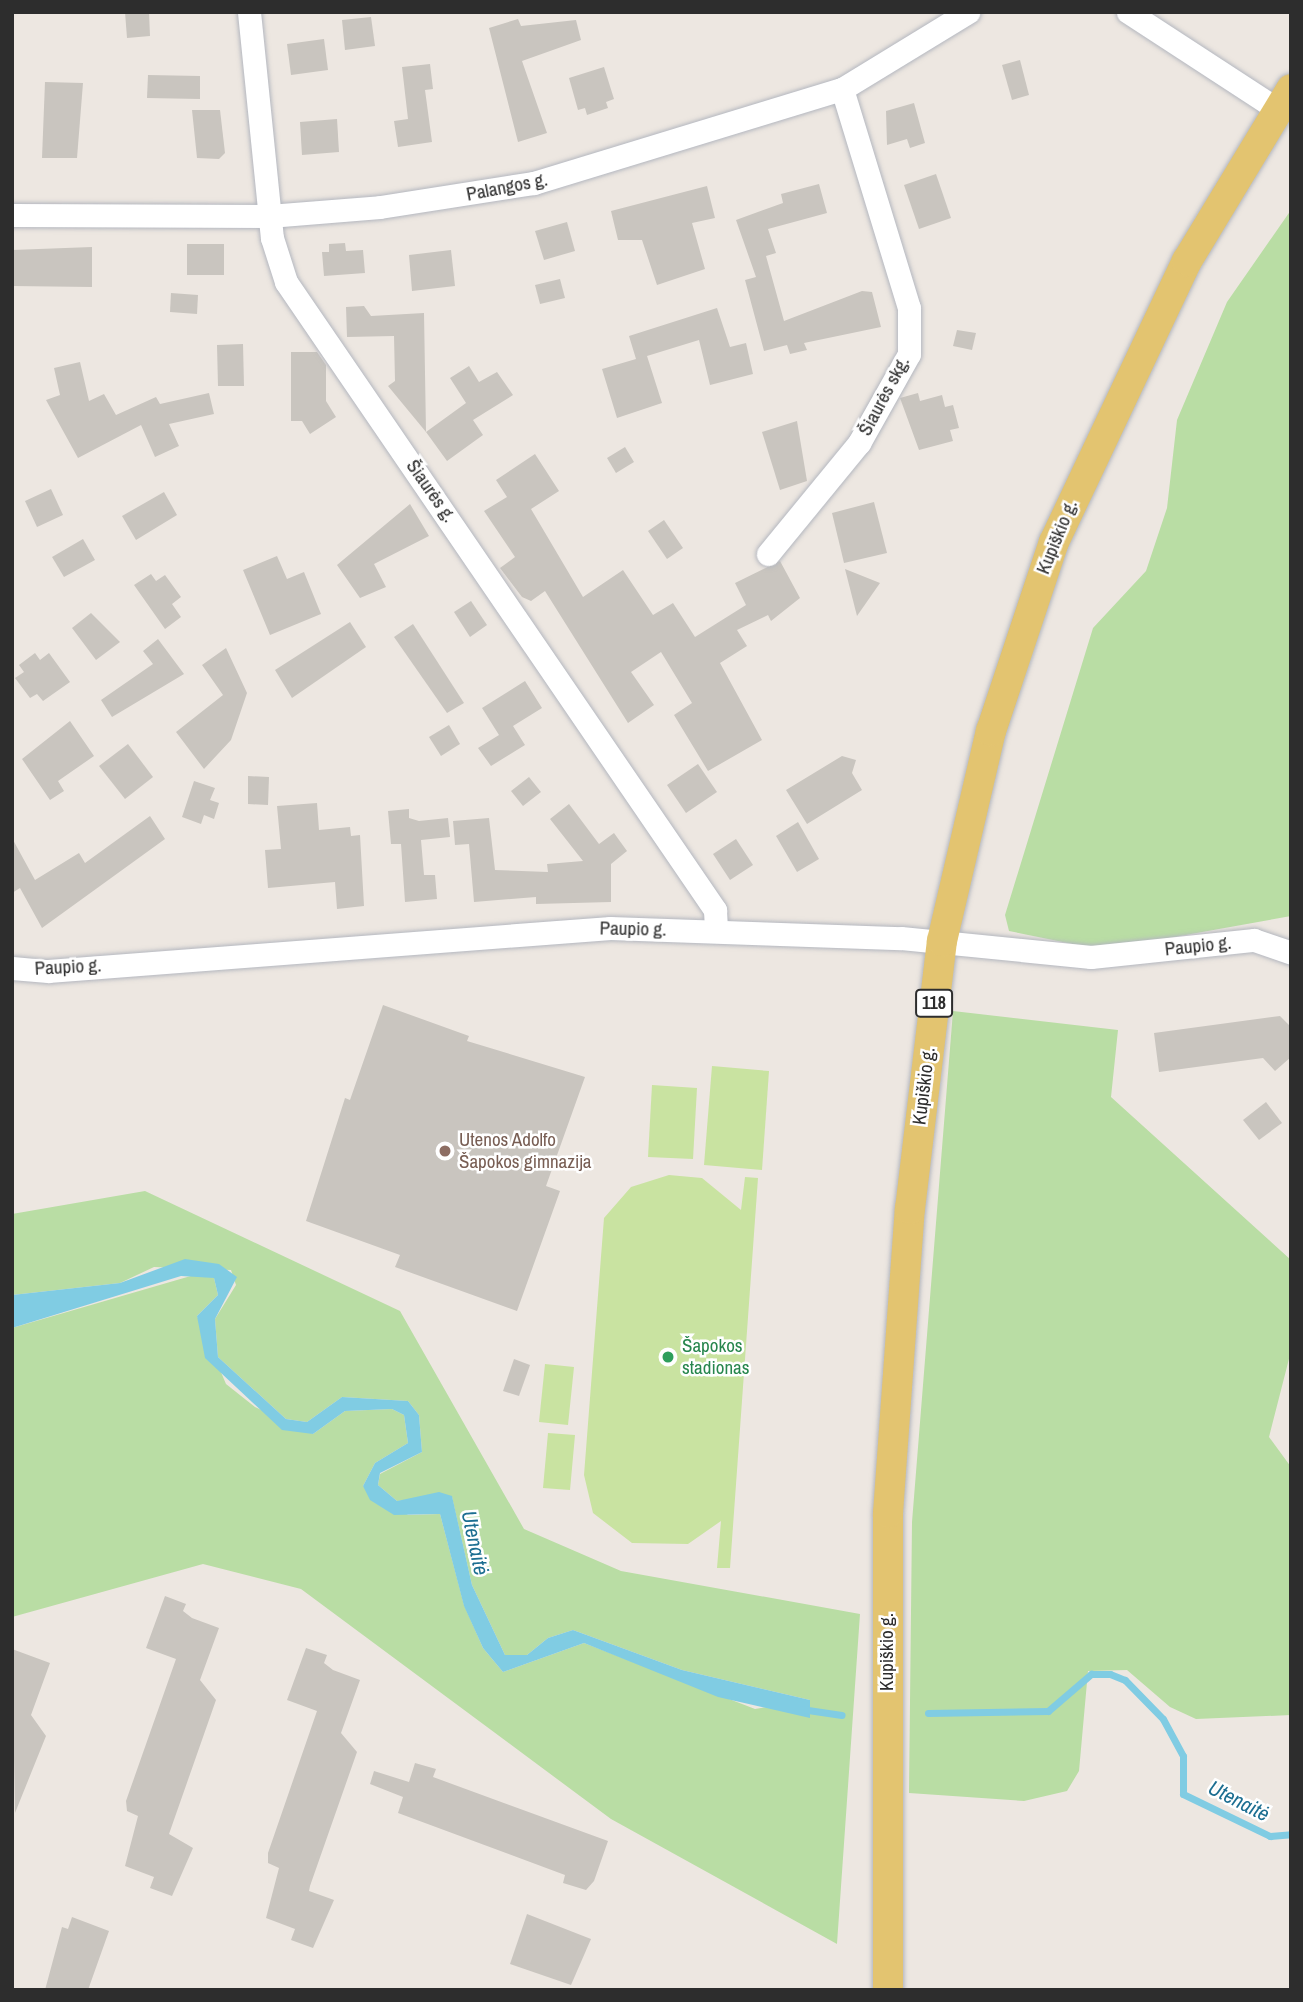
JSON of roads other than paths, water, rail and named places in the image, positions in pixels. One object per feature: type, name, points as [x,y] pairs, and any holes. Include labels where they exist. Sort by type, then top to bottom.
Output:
[{"type":"main road","name":"Kupiškio g.","points":[[888,1990],[888,1513],[909,1209],[942,941],[991,732],[1054,542],[1187,261],[1284,99]]},
{"type":"street","name":"Šiaurės g.","points":[[249,12],[269,216],[286,282],[715,910],[716,931]]},
{"type":"street","name":"Palangos g.","points":[[12,215],[269,216],[380,207],[534,183],[664,149],[842,89],[968,12]]},
{"type":"street","points":[[1128,12],[1163,21],[1284,99]]},
{"type":"street","name":"Šiaurės skg.","points":[[768,554],[859,443],[909,354],[909,308],[842,89]]},
{"type":"street","name":"Paupio g.","points":[[12,968],[48,971],[519,930],[716,931],[942,941],[1091,957],[1254,940],[1291,953]]},
{"type":"water","points":[[185,1259],[219,1264],[237,1277],[215,1319],[218,1357],[286,1419],[307,1422],[342,1397],[408,1401],[419,1415],[422,1452],[380,1473],[378,1485],[397,1501],[439,1492],[452,1496],[472,1585],[505,1655],[527,1655],[548,1638],[573,1630],[682,1670],[810,1700],[810,1718],[718,1697],[584,1643],[503,1672],[483,1648],[464,1606],[440,1514],[394,1515],[370,1500],[363,1486],[375,1463],[408,1443],[404,1415],[392,1409],[345,1411],[313,1434],[282,1430],[205,1358],[197,1316],[218,1295],[214,1278],[181,1276],[12,1328],[12,1295],[120,1283]]},
{"type":"waterway","name":"Utenaitė","points":[[928,1713],[1048,1711],[1091,1674],[1110,1674],[1125,1680],[1163,1719],[1183,1756],[1183,1794],[1270,1836],[1291,1834]]},
{"type":"waterway","name":"Utenaitė","points":[[801,1709],[842,1715]]},
{"type":"place","name":"Utenos Adolfo Šapokos gimnazija","points":[[445,1151]]},
{"type":"place","name":"Šapokos stadionas","points":[[668,1357]]}]
